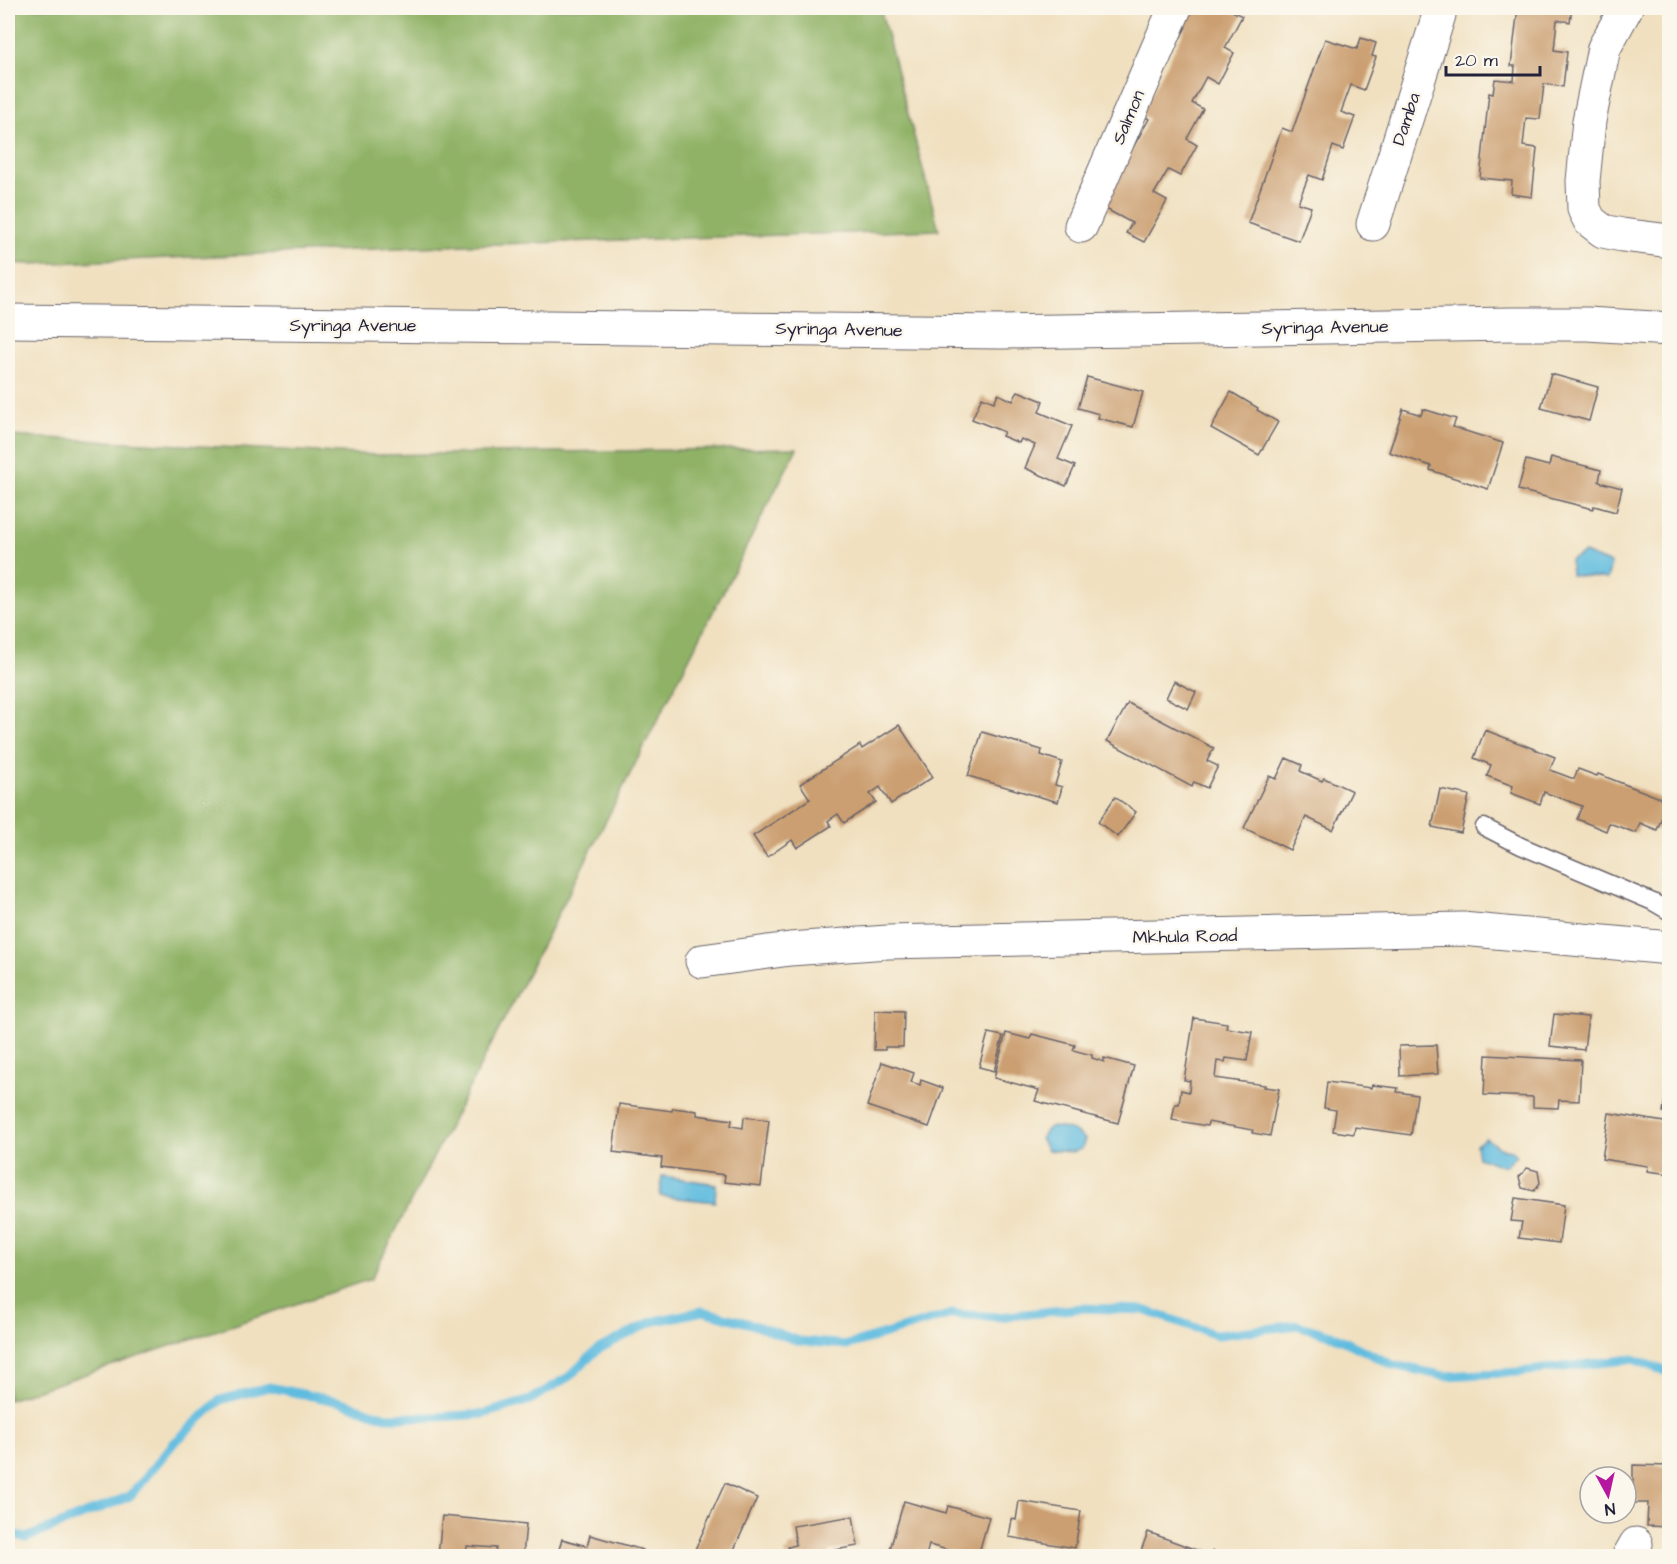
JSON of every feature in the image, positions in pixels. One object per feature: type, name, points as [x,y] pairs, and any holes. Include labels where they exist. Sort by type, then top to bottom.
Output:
[{"type":"street","name":"Salmon","points":[[1081,226],[1175,8]]},
{"type":"street","points":[[1626,8],[1604,48],[1589,121],[1583,181],[1584,209],[1590,221],[1603,231],[1670,241]]},
{"type":"street","name":"Damba","points":[[1373,224],[1435,10]]},
{"type":"street","name":"Syringa Avenue","points":[[8,321],[1001,332],[1512,324],[1587,324],[1670,329]]},
{"type":"street","name":"Mkhula Road","points":[[702,961],[790,948],[888,942],[1462,929],[1670,948]]},
{"type":"lane","points":[[1484,827],[1521,846],[1653,902],[1670,912]]},
{"type":"green space","points":[[8,8],[880,8],[939,230],[467,245],[31,264],[8,263]]},
{"type":"green space","points":[[8,436],[377,455],[797,448],[371,1279],[8,1400]]},
{"type":"water","points":[[1584,553],[1611,564],[1607,579],[1571,575],[1570,560]]},
{"type":"water","points":[[1049,1127],[1073,1131],[1081,1136],[1085,1139],[1082,1149],[1072,1152],[1047,1150],[1040,1139]]},
{"type":"water","points":[[1486,1138],[1499,1148],[1512,1150],[1516,1156],[1503,1166],[1478,1157],[1476,1145]]},
{"type":"water","points":[[662,1176],[716,1184],[715,1202],[660,1196]]},
{"type":"building","points":[[1185,8],[1231,8],[1230,10],[1242,16],[1225,48],[1234,53],[1218,84],[1206,77],[1192,103],[1203,109],[1187,139],[1197,145],[1180,176],[1168,170],[1154,194],[1167,201],[1144,242],[1126,233],[1132,223],[1104,208],[1107,194],[1149,119],[1141,114],[1186,27],[1177,22]]},
{"type":"building","points":[[1518,8],[1572,8],[1570,22],[1557,20],[1554,50],[1567,52],[1563,87],[1544,84],[1540,119],[1526,118],[1523,146],[1537,148],[1532,197],[1511,194],[1512,181],[1480,178],[1489,93],[1493,94],[1495,79],[1514,81],[1515,66],[1511,66]]},
{"type":"building","points":[[1361,38],[1376,43],[1372,56],[1376,57],[1364,90],[1351,85],[1341,112],[1355,117],[1343,150],[1333,146],[1322,180],[1309,175],[1298,203],[1311,207],[1299,241],[1248,223],[1282,128],[1292,132],[1325,39],[1357,49]]},
{"type":"building","points":[[1551,374],[1598,387],[1589,421],[1541,408]]},
{"type":"building","points":[[1087,377],[1143,392],[1133,427],[1098,418],[1099,414],[1078,408]]},
{"type":"building","points":[[1018,391],[1043,401],[1039,412],[1072,426],[1058,459],[1075,466],[1066,486],[1025,468],[1035,445],[1021,439],[1019,443],[1002,436],[1004,432],[972,419],[982,397],[994,402],[998,394],[1013,401]]},
{"type":"building","points":[[1231,392],[1278,422],[1259,455],[1211,428]]},
{"type":"building","points":[[1403,409],[1421,415],[1423,409],[1456,419],[1453,427],[1503,443],[1488,489],[1430,470],[1431,466],[1389,452]]},
{"type":"building","points":[[1551,457],[1601,470],[1599,482],[1622,488],[1616,512],[1594,506],[1593,509],[1518,490],[1526,460],[1549,466]]},
{"type":"building","points":[[1174,681],[1196,692],[1188,709],[1166,698]]},
{"type":"building","points":[[1128,703],[1214,748],[1207,761],[1218,766],[1207,788],[1194,782],[1192,787],[1107,741]]},
{"type":"building","points":[[899,725],[933,777],[891,804],[880,787],[870,794],[876,802],[844,823],[838,814],[828,821],[831,826],[797,848],[792,840],[767,857],[753,836],[810,799],[800,784],[860,745],[862,749]]},
{"type":"building","points":[[1485,730],[1555,757],[1550,770],[1574,779],[1578,769],[1597,776],[1598,774],[1668,801],[1657,830],[1640,823],[1636,833],[1609,823],[1606,831],[1577,819],[1582,806],[1544,792],[1540,804],[1511,793],[1513,786],[1487,776],[1491,765],[1474,758]]},
{"type":"building","points":[[982,732],[1042,750],[1041,755],[1062,762],[1055,785],[1062,787],[1058,802],[968,776]]},
{"type":"building","points":[[1286,758],[1302,765],[1300,771],[1322,781],[1324,778],[1352,791],[1333,830],[1306,817],[1290,850],[1244,828],[1269,776],[1276,779]]},
{"type":"building","points":[[1440,789],[1469,795],[1461,833],[1432,827]]},
{"type":"building","points":[[1115,797],[1136,812],[1118,837],[1098,822]]},
{"type":"building","points":[[875,1010],[904,1011],[903,1047],[885,1047],[885,1050],[874,1050]]},
{"type":"building","points":[[1554,1014],[1588,1017],[1584,1050],[1550,1046]]},
{"type":"building","points":[[1194,1018],[1227,1023],[1226,1028],[1252,1032],[1247,1061],[1226,1058],[1225,1062],[1217,1061],[1215,1078],[1279,1089],[1270,1136],[1252,1133],[1253,1130],[1208,1122],[1207,1126],[1172,1120],[1175,1104],[1179,1104],[1181,1090],[1189,1092],[1190,1081],[1184,1080]]},
{"type":"building","points":[[988,1033],[1003,1036],[994,1071],[979,1067]]},
{"type":"building","points":[[1006,1033],[1030,1039],[1032,1034],[1075,1045],[1073,1050],[1092,1055],[1092,1058],[1104,1062],[1104,1058],[1134,1066],[1118,1123],[1035,1101],[1039,1090],[994,1078]]},
{"type":"building","points":[[1436,1045],[1438,1074],[1400,1076],[1399,1046]]},
{"type":"building","points":[[1486,1055],[1581,1060],[1579,1101],[1559,1100],[1558,1108],[1533,1107],[1533,1097],[1484,1095]]},
{"type":"building","points":[[882,1062],[914,1073],[911,1082],[920,1085],[921,1080],[943,1088],[929,1127],[867,1106]]},
{"type":"building","points":[[1668,1076],[1670,1076],[1670,1113],[1663,1112]]},
{"type":"building","points":[[1327,1082],[1371,1088],[1372,1085],[1398,1088],[1397,1092],[1417,1095],[1411,1135],[1355,1127],[1354,1134],[1333,1131],[1336,1110],[1324,1108]]},
{"type":"building","points":[[619,1104],[672,1111],[673,1108],[697,1111],[697,1115],[732,1120],[731,1126],[743,1128],[744,1117],[769,1120],[761,1186],[724,1182],[725,1175],[661,1167],[662,1158],[613,1152]]},
{"type":"building","points":[[1609,1113],[1670,1123],[1670,1174],[1647,1171],[1648,1166],[1602,1159]]},
{"type":"building","points":[[1527,1168],[1538,1171],[1540,1183],[1534,1191],[1522,1188],[1519,1177]]},
{"type":"building","points":[[1515,1198],[1564,1205],[1559,1243],[1519,1238],[1522,1222],[1511,1221]]},
{"type":"building","points":[[1638,1465],[1670,1466],[1670,1527],[1647,1526],[1648,1503],[1638,1503]]},
{"type":"building","points":[[725,1483],[757,1498],[733,1552],[737,1554],[736,1556],[692,1556]]},
{"type":"building","points":[[904,1501],[946,1513],[948,1506],[989,1517],[978,1556],[929,1545],[926,1556],[888,1556]]},
{"type":"building","points":[[1019,1501],[1081,1511],[1075,1548],[1009,1537],[1012,1519],[1016,1520]]},
{"type":"building","points":[[442,1516],[526,1524],[523,1556],[495,1556],[496,1548],[467,1546],[466,1556],[438,1556]]},
{"type":"building","points":[[853,1516],[858,1546],[829,1551],[830,1556],[786,1556],[785,1552],[788,1551],[788,1547],[796,1545],[793,1526]]},
{"type":"building","points":[[1148,1532],[1210,1555],[1212,1551],[1225,1556],[1139,1556]]},
{"type":"building","points":[[590,1535],[643,1550],[641,1556],[557,1556],[562,1539],[587,1546]]},
{"type":"waterway","points":[[8,1532],[26,1538],[130,1496],[173,1444],[220,1400],[269,1387],[341,1402],[386,1417],[483,1414],[530,1400],[570,1376],[597,1350],[651,1322],[703,1311],[751,1324],[799,1341],[848,1345],[952,1314],[998,1317],[1082,1308],[1144,1310],[1217,1335],[1297,1325],[1334,1336],[1393,1365],[1445,1376],[1519,1372],[1633,1359],[1670,1373]]}]
